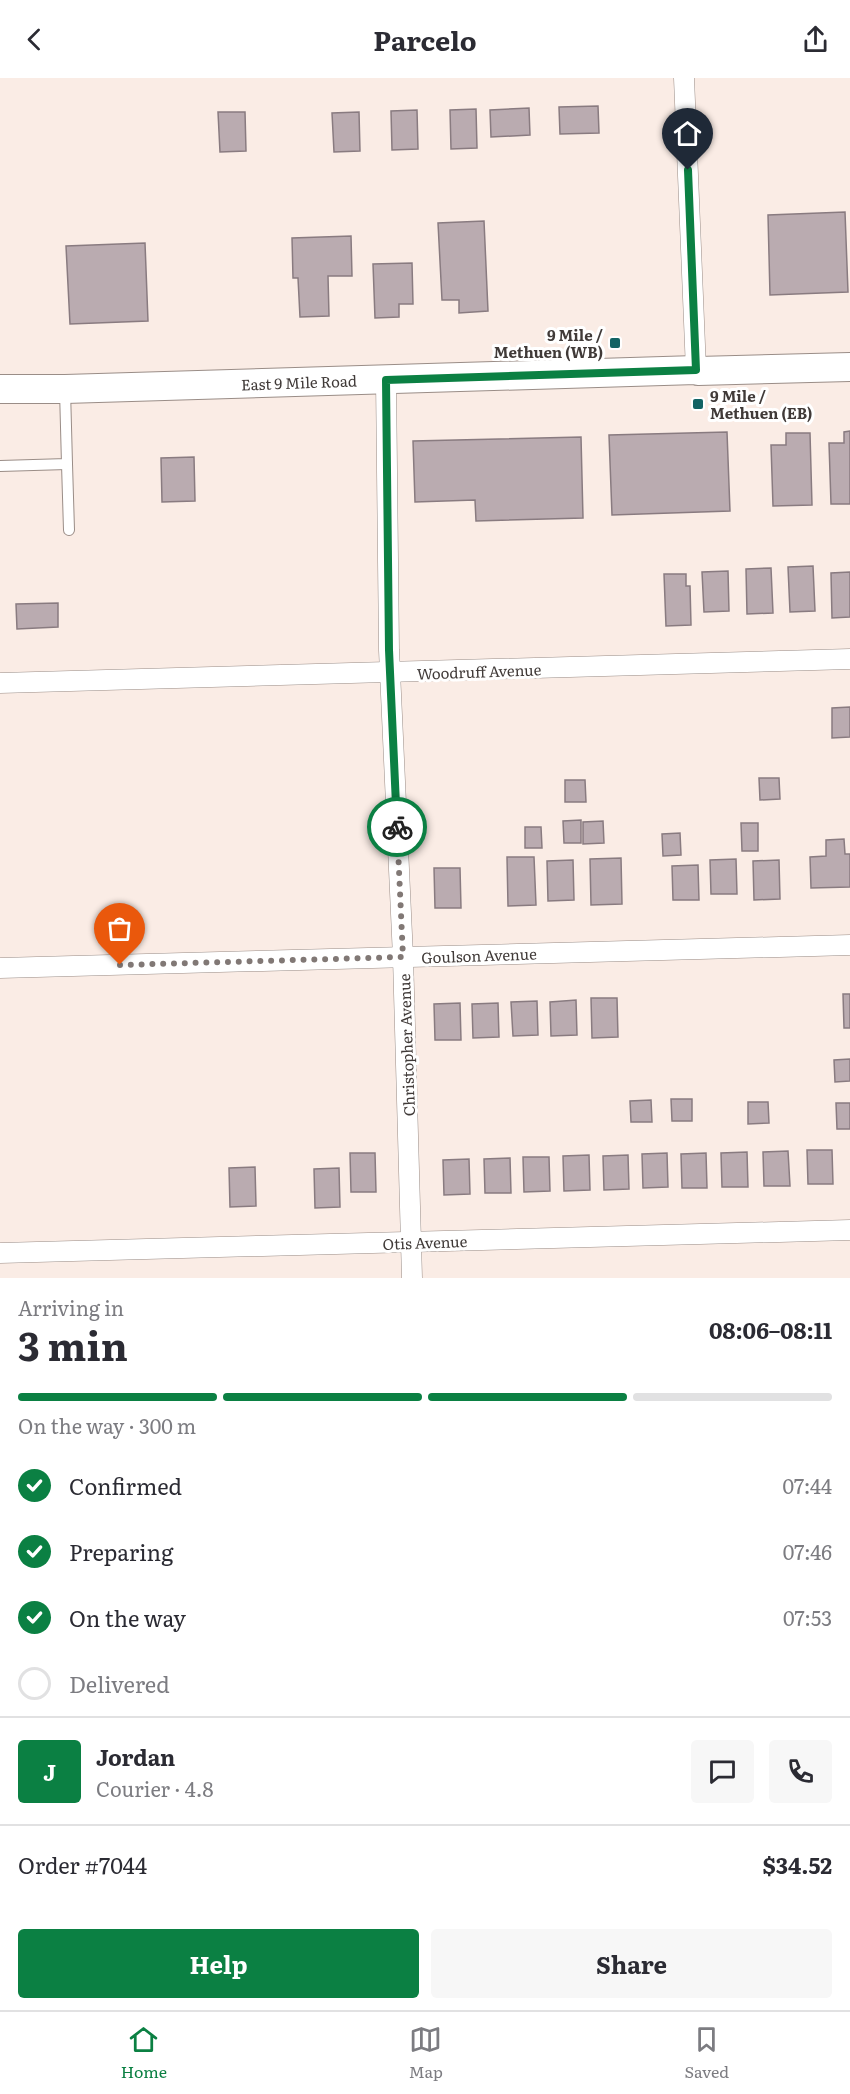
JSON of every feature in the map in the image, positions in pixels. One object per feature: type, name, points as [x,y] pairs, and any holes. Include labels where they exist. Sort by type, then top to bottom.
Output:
[{"type":"main road","name":"East 9 Mile Road","points":[[0,389],[850,367]]},
{"type":"street","points":[[684,78],[696,370]]},
{"type":"street","name":"Christopher Avenue","points":[[386,380],[390,673],[403,957],[412,1278]]},
{"type":"street","name":"Woodruff Avenue","points":[[0,683],[850,659]]},
{"type":"street","name":"Goulson Avenue","points":[[0,968],[850,945]]},
{"type":"street","name":"Otis Avenue","points":[[0,1253],[850,1230]]},
{"type":"lane","points":[[65,389],[69,530]]},
{"type":"lane","points":[[0,466],[67,464]]},
{"type":"building","points":[[598,106],[599,133],[560,134],[559,107]]},
{"type":"building","points":[[529,108],[530,135],[491,137],[490,110]]},
{"type":"building","points":[[476,109],[477,148],[451,149],[450,110]]},
{"type":"building","points":[[417,110],[418,149],[392,150],[391,111]]},
{"type":"building","points":[[218,112],[245,112],[246,151],[220,152]]},
{"type":"building","points":[[359,112],[360,151],[334,152],[332,113]]},
{"type":"building","points":[[845,212],[848,292],[770,295],[768,215]]},
{"type":"building","points":[[484,221],[488,311],[459,313],[459,300],[442,300],[438,223]]},
{"type":"building","points":[[351,236],[352,276],[328,276],[329,316],[300,317],[298,278],[293,278],[292,238]]},
{"type":"building","points":[[145,243],[148,321],[70,324],[66,246]]},
{"type":"building","points":[[412,263],[413,304],[399,304],[399,317],[375,318],[373,264]]},
{"type":"building","points":[[850,431],[850,504],[831,504],[829,443],[844,443],[844,432]]},
{"type":"building","points":[[727,432],[730,511],[612,515],[609,435]]},
{"type":"building","points":[[786,433],[810,433],[812,505],[773,506],[771,445],[786,445]]},
{"type":"building","points":[[581,437],[583,518],[476,521],[475,500],[415,502],[413,441]]},
{"type":"building","points":[[194,457],[195,501],[162,502],[161,458]]},
{"type":"building","points":[[813,566],[815,611],[790,612],[788,567]]},
{"type":"building","points":[[771,568],[773,613],[747,614],[746,569]]},
{"type":"building","points":[[728,571],[729,611],[704,612],[702,572]]},
{"type":"building","points":[[850,572],[850,617],[832,618],[831,573]]},
{"type":"building","points":[[664,574],[686,574],[686,586],[690,586],[691,625],[666,626]]},
{"type":"building","points":[[58,603],[58,627],[17,629],[16,604]]},
{"type":"building","points":[[850,707],[850,737],[832,738],[832,708]]},
{"type":"building","points":[[759,778],[779,778],[780,799],[760,800]]},
{"type":"building","points":[[565,780],[585,780],[586,802],[565,802]]},
{"type":"building","points":[[581,820],[581,843],[564,843],[563,821]]},
{"type":"building","points":[[603,821],[604,843],[583,844],[583,822]]},
{"type":"building","points":[[741,823],[758,823],[758,851],[742,851]]},
{"type":"building","points":[[525,827],[541,827],[542,848],[525,848]]},
{"type":"building","points":[[680,833],[681,855],[663,856],[662,834]]},
{"type":"building","points":[[844,839],[845,854],[850,854],[850,887],[811,888],[810,857],[826,856],[826,840]]},
{"type":"building","points":[[507,857],[534,857],[536,905],[508,906]]},
{"type":"building","points":[[621,858],[622,904],[591,905],[590,859]]},
{"type":"building","points":[[736,859],[737,894],[711,894],[710,860]]},
{"type":"building","points":[[573,860],[574,900],[548,901],[547,861]]},
{"type":"building","points":[[779,860],[780,899],[754,900],[753,861]]},
{"type":"building","points":[[698,865],[699,900],[673,900],[672,866]]},
{"type":"building","points":[[434,868],[460,868],[461,908],[435,908]]},
{"type":"building","points":[[843,994],[850,994],[850,1028],[844,1028]]},
{"type":"building","points":[[591,998],[617,998],[618,1037],[592,1038]]},
{"type":"building","points":[[576,1000],[577,1035],[551,1036],[550,1002]]},
{"type":"building","points":[[537,1001],[538,1035],[513,1036],[511,1002]]},
{"type":"building","points":[[460,1003],[461,1040],[435,1040],[434,1004]]},
{"type":"building","points":[[498,1003],[499,1037],[473,1038],[472,1004]]},
{"type":"building","points":[[850,1059],[850,1081],[835,1082],[834,1060]]},
{"type":"building","points":[[671,1099],[692,1099],[692,1121],[672,1121]]},
{"type":"building","points":[[651,1100],[652,1122],[631,1122],[630,1101]]},
{"type":"building","points":[[748,1102],[768,1102],[769,1123],[748,1124]]},
{"type":"building","points":[[836,1103],[850,1103],[850,1129],[837,1129]]},
{"type":"building","points":[[807,1150],[832,1150],[833,1184],[808,1184]]},
{"type":"building","points":[[788,1151],[790,1186],[764,1186],[763,1152]]},
{"type":"building","points":[[747,1152],[748,1187],[722,1187],[721,1153]]},
{"type":"building","points":[[350,1153],[375,1153],[376,1192],[351,1192]]},
{"type":"building","points":[[667,1153],[668,1187],[643,1188],[642,1154]]},
{"type":"building","points":[[706,1153],[707,1188],[682,1188],[681,1154]]},
{"type":"building","points":[[589,1155],[590,1190],[564,1191],[563,1156]]},
{"type":"building","points":[[628,1155],[629,1189],[604,1190],[603,1156]]},
{"type":"building","points":[[523,1157],[549,1157],[550,1191],[524,1192]]},
{"type":"building","points":[[510,1158],[511,1193],[485,1193],[484,1159]]},
{"type":"building","points":[[469,1159],[470,1194],[444,1195],[443,1160]]},
{"type":"building","points":[[255,1167],[256,1206],[230,1207],[229,1168]]},
{"type":"building","points":[[339,1168],[340,1207],[315,1208],[314,1169]]},
{"type":"way so far","points":[[120,965],[403,957],[397,827]]},
{"type":"place","name":"9 Mile / Methuen (WB)","points":[[615,343]]},
{"type":"place","name":"9 Mile / Methuen (EB)","points":[[698,404]]},
{"type":"route","points":[[397,827],[389,650],[386,380],[696,370],[688,170]]}]
